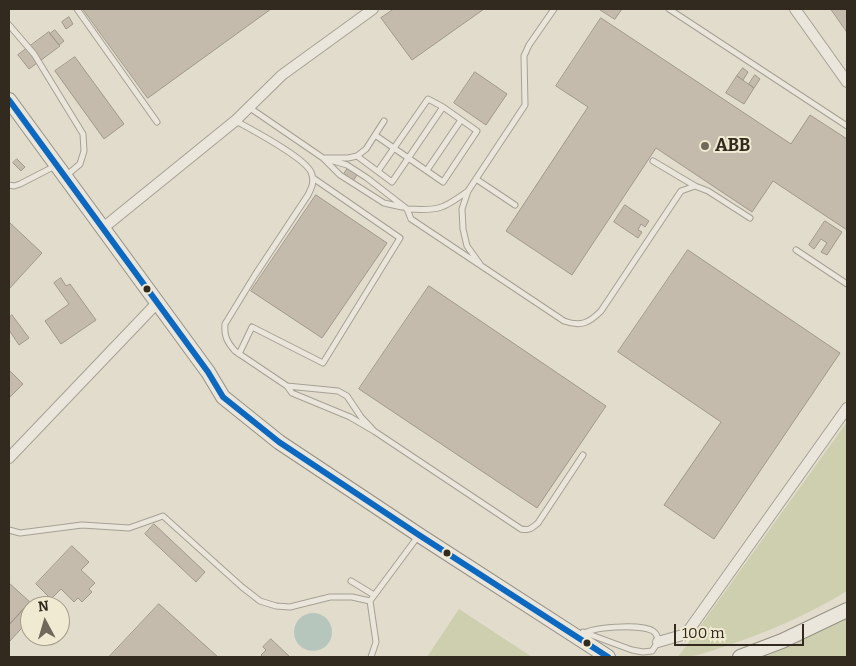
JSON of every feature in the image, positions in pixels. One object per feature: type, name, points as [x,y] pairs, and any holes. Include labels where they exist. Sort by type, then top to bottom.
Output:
[{"type":"main road","points":[[9,100],[208,372],[223,397],[279,442],[419,535],[580,635],[608,657]]},
{"type":"main road","points":[[747,656],[847,610]]},
{"type":"street","points":[[103,228],[235,121],[282,75],[373,9]]},
{"type":"street","points":[[795,9],[847,82]]},
{"type":"street","points":[[9,458],[157,303]]},
{"type":"street","points":[[658,642],[686,634],[847,408]]},
{"type":"lane","points":[[76,9],[157,122]]},
{"type":"lane","points":[[481,266],[467,246],[463,229],[462,209],[468,191],[525,105],[524,56],[529,45],[554,9]]},
{"type":"lane","points":[[669,9],[847,126]]},
{"type":"lane","points":[[9,25],[34,54],[83,134],[84,151],[80,164],[66,177]]},
{"type":"lane","points":[[375,135],[394,148],[408,158],[427,170],[443,182],[477,131],[443,107],[428,99],[394,148],[378,171]]},
{"type":"lane","points":[[358,156],[392,182],[443,107]]},
{"type":"lane","points":[[250,108],[323,158],[340,175],[384,203],[425,210],[448,206],[468,191]]},
{"type":"lane","points":[[427,170],[461,120]]},
{"type":"lane","points":[[235,121],[306,164],[313,178],[313,184],[308,195],[225,324],[224,334],[228,344],[239,354],[287,386],[292,393],[350,417],[374,431],[526,531],[538,522],[583,455]]},
{"type":"lane","points":[[323,158],[358,156],[366,149],[384,121]]},
{"type":"lane","points":[[323,158],[347,166],[374,183],[405,208],[411,219],[564,321],[573,324],[592,320],[601,311],[681,191],[684,181]]},
{"type":"lane","points":[[653,161],[684,181],[708,191],[750,218]]},
{"type":"lane","points":[[9,185],[20,184],[58,165]]},
{"type":"lane","points":[[239,354],[252,327],[323,363],[400,238],[313,178]]},
{"type":"lane","points":[[476,179],[514,205]]},
{"type":"lane","points":[[681,191],[695,186]]},
{"type":"lane","points":[[796,250],[847,284]]},
{"type":"lane","points":[[287,386],[338,391],[347,396],[361,417],[374,431]]},
{"type":"lane","points":[[9,530],[20,533],[82,525],[129,528],[163,516],[260,601],[276,606],[290,607],[330,597],[352,596],[370,601]]},
{"type":"lane","points":[[371,657],[376,642],[370,601],[419,535]]},
{"type":"lane","points":[[351,581],[374,595]]},
{"type":"lane","points":[[622,628],[641,628],[656,633],[658,642],[652,651],[638,652],[580,635],[622,628]]},
{"type":"green space","points":[[847,422],[847,591],[802,615],[755,636],[701,654],[678,657]]},
{"type":"green space","points":[[459,609],[532,657],[427,657]]},
{"type":"green space","points":[[847,616],[847,657],[766,657]]},
{"type":"shaded area","points":[[313,613],[326,619],[332,632],[326,645],[313,651],[300,645],[294,632],[300,619]]},
{"type":"building","points":[[83,9],[271,9],[148,98]]},
{"type":"building","points":[[394,9],[484,9],[412,60],[381,18]]},
{"type":"building","points":[[599,9],[622,9],[615,19]]},
{"type":"building","points":[[831,9],[847,9],[847,32]]},
{"type":"building","points":[[69,17],[73,24],[66,29],[62,22]]},
{"type":"building","name":"ABB","points":[[601,18],[791,144],[810,115],[847,139],[847,230],[773,181],[752,212],[656,148],[572,275],[506,231],[588,107],[556,86]]},
{"type":"building","points":[[55,30],[64,41],[59,45],[50,34]]},
{"type":"building","points":[[49,32],[60,46],[29,69],[18,55]]},
{"type":"building","points":[[75,57],[124,124],[104,139],[55,71]]},
{"type":"building","points":[[743,68],[748,72],[743,80],[737,76]]},
{"type":"building","points":[[475,72],[507,94],[486,125],[454,103]]},
{"type":"building","points":[[755,75],[760,79],[754,88],[749,84]]},
{"type":"building","points":[[737,76],[754,88],[744,104],[726,93]]},
{"type":"building","points":[[17,159],[25,167],[21,171],[13,163]]},
{"type":"building","points":[[348,168],[357,175],[353,181],[344,174]]},
{"type":"building","points":[[316,195],[387,243],[322,338],[251,291]]},
{"type":"building","points":[[625,205],[649,221],[645,227],[641,224],[638,230],[642,232],[638,238],[614,222]]},
{"type":"building","points":[[825,221],[842,232],[827,255],[821,252],[827,243],[821,239],[814,249],[809,245]]},
{"type":"building","points":[[9,222],[42,253],[9,289]]},
{"type":"building","points":[[688,250],[840,353],[714,539],[664,505],[721,422],[618,352]]},
{"type":"building","points":[[61,278],[66,286],[70,284],[96,320],[61,344],[45,321],[69,304],[54,283]]},
{"type":"building","points":[[429,286],[606,406],[537,508],[359,389]]},
{"type":"building","points":[[12,315],[29,338],[19,345],[9,330],[9,318]]},
{"type":"building","points":[[9,370],[23,384],[9,398]]},
{"type":"building","points":[[154,524],[205,572],[196,582],[145,534]]},
{"type":"building","points":[[72,546],[89,562],[81,570],[95,583],[89,589],[92,592],[82,602],[78,598],[74,602],[61,589],[54,596],[48,596],[36,584]]},
{"type":"building","points":[[9,583],[23,596],[20,596],[20,613],[9,625]]},
{"type":"building","points":[[159,604],[218,657],[109,657]]},
{"type":"building","points":[[20,613],[20,630],[9,642],[9,625]]},
{"type":"building","points":[[271,639],[290,657],[263,657],[261,655],[266,650],[263,647]]},
{"type":"transit line","points":[[9,100],[208,372],[223,397],[279,442],[608,657]]},
{"type":"place","name":"ABB","points":[[705,146]]}]
